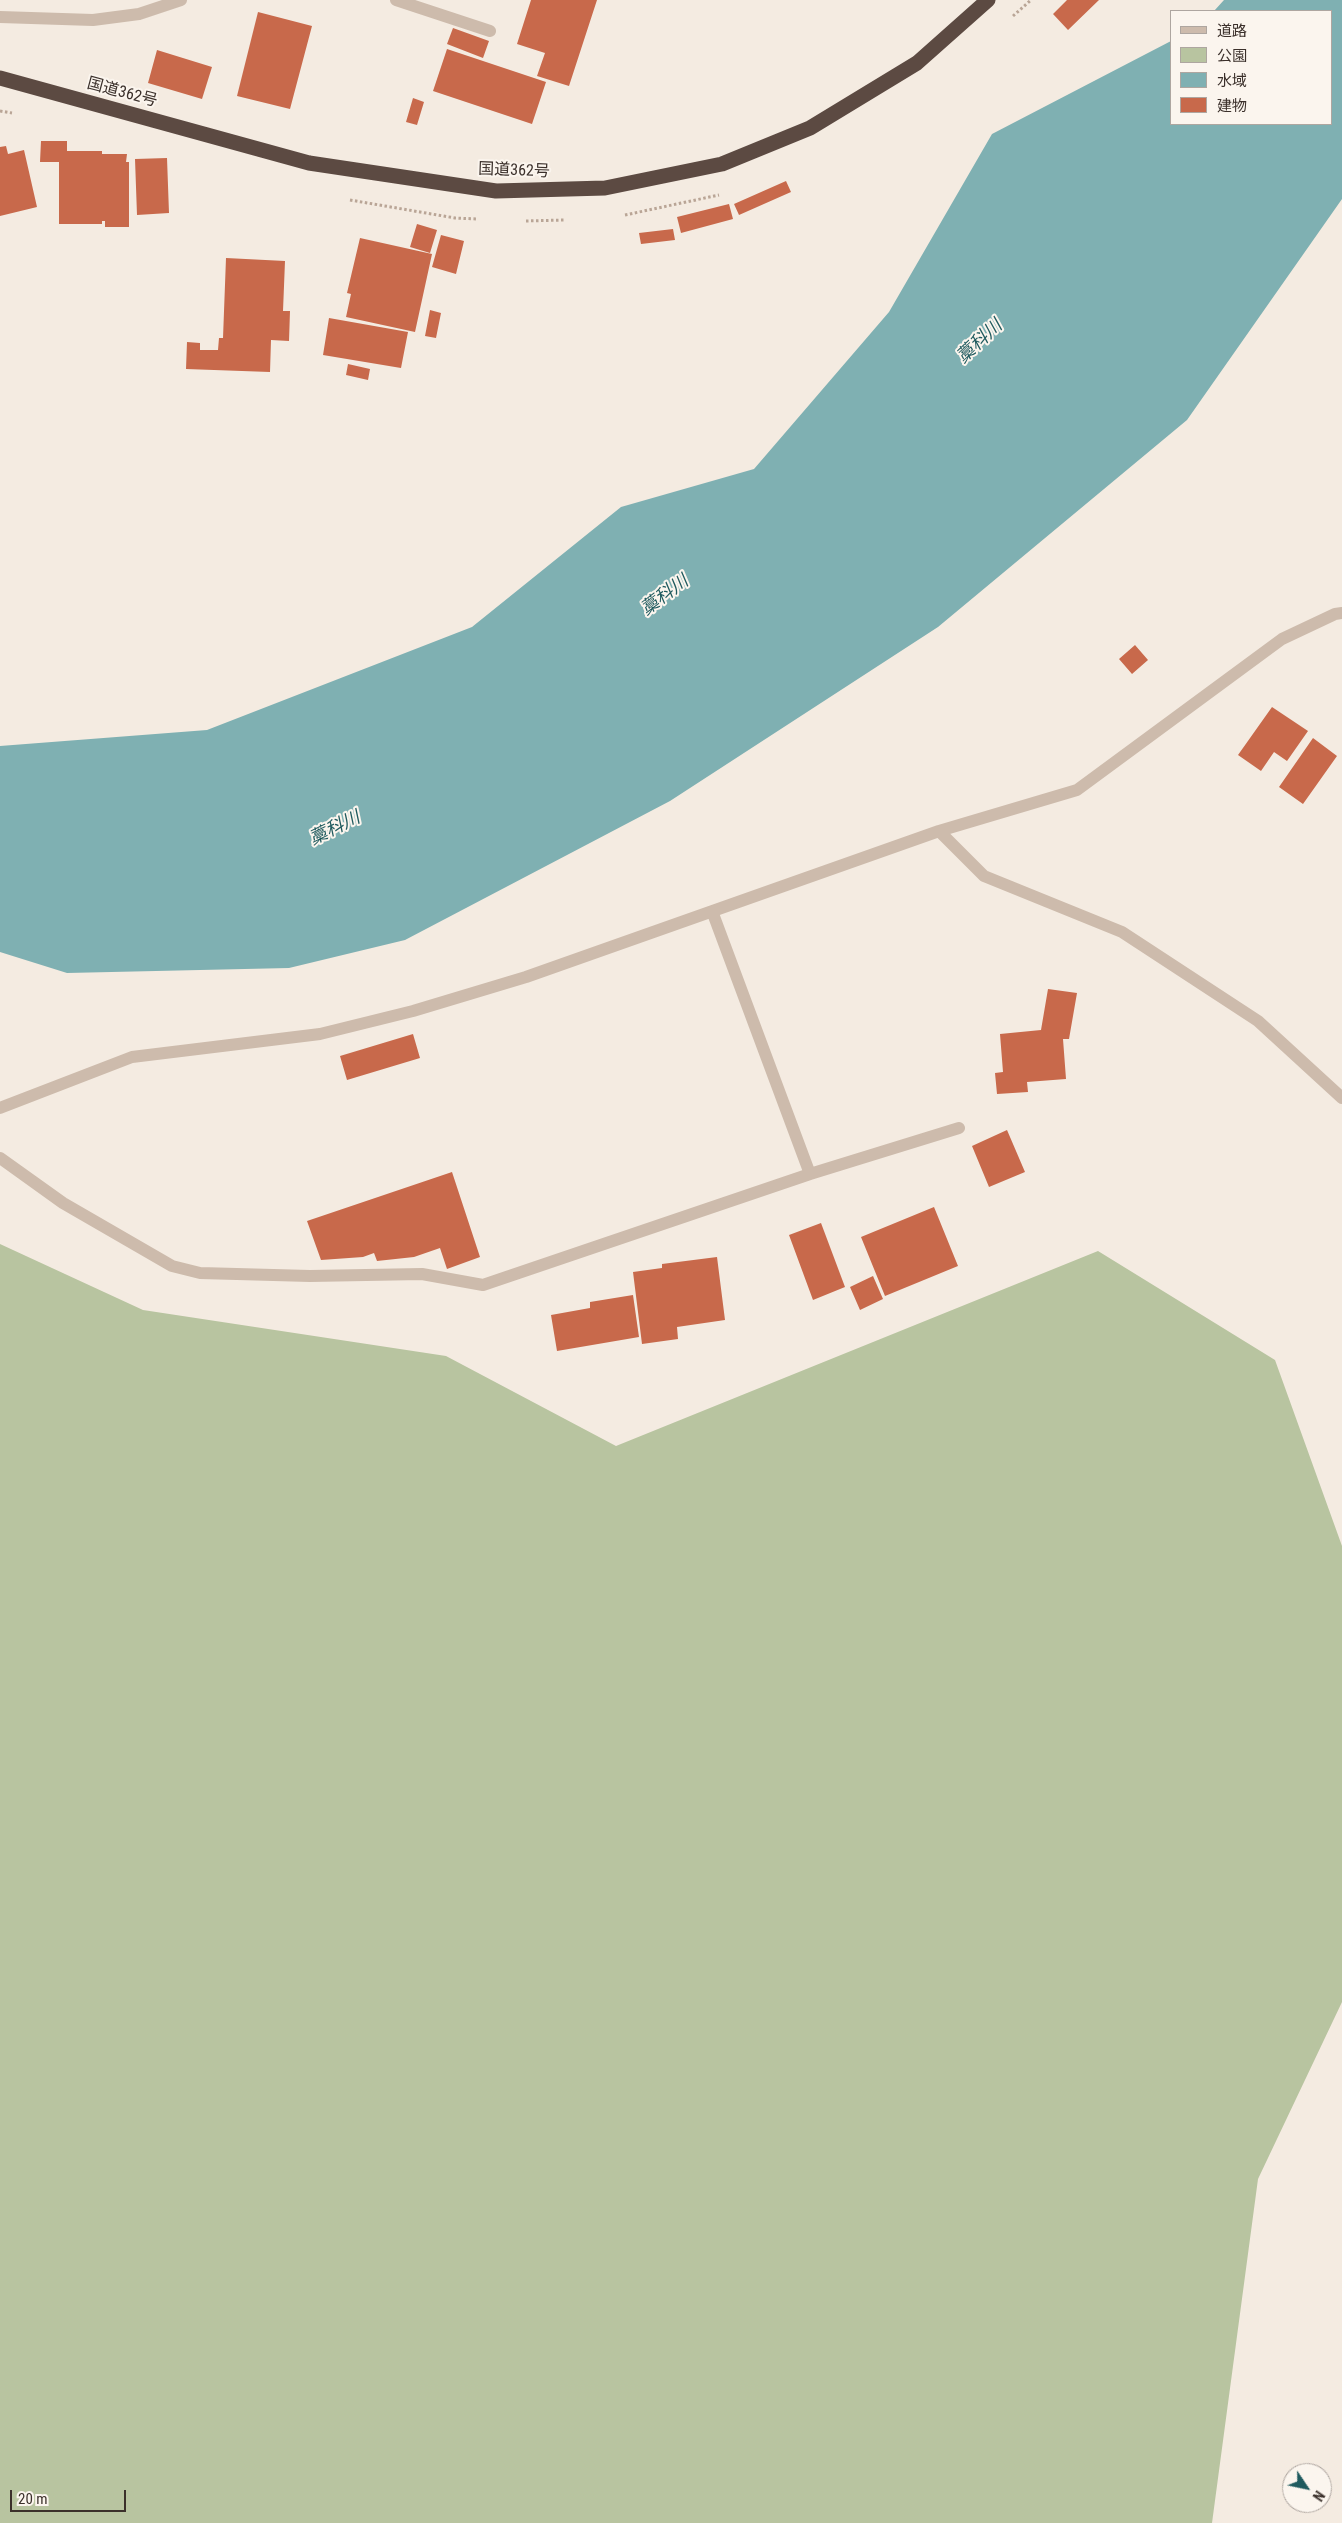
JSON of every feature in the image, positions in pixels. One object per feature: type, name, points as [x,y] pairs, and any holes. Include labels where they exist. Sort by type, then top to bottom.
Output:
[{"type":"highway","name":"国道362号","points":[[0,78],[309,163],[496,191],[605,188],[722,164],[810,128],[917,63],[988,0]]},
{"type":"street","points":[[0,17],[93,20],[139,14],[181,0]]},
{"type":"street","points":[[396,0],[490,31]]},
{"type":"street","points":[[0,1108],[132,1057],[320,1034],[413,1011],[526,977],[939,831],[1077,790],[1282,639],[1335,614],[1342,613]]},
{"type":"street","points":[[939,831],[984,876],[1122,932],[1258,1021],[1342,1098]]},
{"type":"street","points":[[712,911],[810,1174]]},
{"type":"street","points":[[0,1158],[63,1203],[172,1266],[200,1273],[310,1276],[422,1274],[483,1285],[810,1174],[959,1128]]},
{"type":"path","points":[[1009,20],[1031,0]]},
{"type":"path","points":[[0,111],[17,114]]},
{"type":"path","points":[[623,215],[715,197],[724,193]]},
{"type":"path","points":[[345,199],[455,218],[485,219]]},
{"type":"path","points":[[524,221],[574,219]]},
{"type":"green space","points":[[0,1244],[143,1310],[446,1356],[616,1446],[1098,1251],[1275,1360],[1342,1546],[1342,2002],[1258,2179],[1212,2523],[0,2523]]},
{"type":"water","name":"藁科川","points":[[1224,0],[1342,0],[1342,199],[1187,420],[938,627],[670,801],[405,940],[289,968],[67,973],[0,952],[0,746],[207,730],[472,627],[621,507],[754,469],[889,312],[992,134],[1170,42],[1170,125],[1332,125],[1332,10],[1215,10]]},
{"type":"building","points":[[531,0],[597,0],[569,86],[537,76],[545,53],[517,44]]},
{"type":"building","points":[[1067,0],[1099,0],[1068,30],[1053,14]]},
{"type":"building","points":[[258,12],[312,26],[290,109],[237,96]]},
{"type":"building","points":[[453,28],[489,41],[483,58],[447,44]]},
{"type":"building","points":[[447,49],[546,82],[532,124],[433,91]]},
{"type":"building","points":[[157,50],[212,67],[202,99],[148,83]]},
{"type":"building","points":[[413,98],[424,102],[417,125],[406,122]]},
{"type":"building","points":[[41,141],[67,141],[67,151],[102,151],[102,154],[127,154],[126,162],[129,162],[129,227],[105,227],[105,221],[102,221],[102,224],[59,224],[59,162],[40,162]]},
{"type":"building","points":[[6,146],[8,154],[24,150],[37,207],[0,216],[0,147]]},
{"type":"building","points":[[167,158],[169,213],[137,215],[135,159]]},
{"type":"building","points":[[786,181],[791,192],[739,215],[734,204]]},
{"type":"building","points":[[729,204],[733,219],[681,233],[677,217]]},
{"type":"building","points":[[417,224],[437,230],[430,253],[410,247]]},
{"type":"building","points":[[673,229],[675,240],[641,244],[639,233]]},
{"type":"building","points":[[441,235],[464,241],[456,274],[432,267]]},
{"type":"building","points":[[360,238],[432,254],[415,332],[346,317],[351,294],[347,293]]},
{"type":"building","points":[[226,258],[285,261],[283,311],[290,311],[289,341],[271,340],[270,372],[186,369],[187,342],[200,343],[200,350],[218,350],[219,338],[223,338]]},
{"type":"building","points":[[430,310],[441,313],[436,338],[425,336]]},
{"type":"building","points":[[329,318],[408,332],[401,368],[323,355]]},
{"type":"building","points":[[348,364],[370,369],[368,380],[346,375]]},
{"type":"building","points":[[1135,645],[1148,660],[1132,674],[1119,659]]},
{"type":"building","points":[[1272,707],[1308,731],[1287,761],[1274,752],[1261,771],[1238,755]]},
{"type":"building","points":[[1313,738],[1337,756],[1303,804],[1279,787]]},
{"type":"building","points":[[1048,989],[1077,993],[1069,1039],[1063,1039],[1066,1079],[1027,1082],[1028,1092],[997,1094],[995,1073],[1003,1072],[1000,1034],[1041,1030]]},
{"type":"building","points":[[413,1034],[420,1058],[347,1080],[340,1056]]},
{"type":"building","points":[[1007,1130],[1025,1172],[989,1187],[972,1146]]},
{"type":"building","points":[[452,1172],[480,1257],[447,1269],[440,1248],[414,1257],[377,1261],[374,1253],[363,1257],[321,1260],[307,1221]]},
{"type":"building","points":[[934,1207],[958,1266],[885,1296],[861,1237]]},
{"type":"building","points":[[821,1223],[845,1287],[813,1300],[789,1235]]},
{"type":"building","points":[[717,1257],[725,1320],[677,1327],[678,1339],[642,1344],[633,1272],[662,1268],[662,1264]]},
{"type":"building","points":[[873,1276],[883,1299],[860,1310],[850,1287]]},
{"type":"building","points":[[633,1295],[639,1337],[557,1351],[551,1315],[590,1308],[590,1302]]}]
